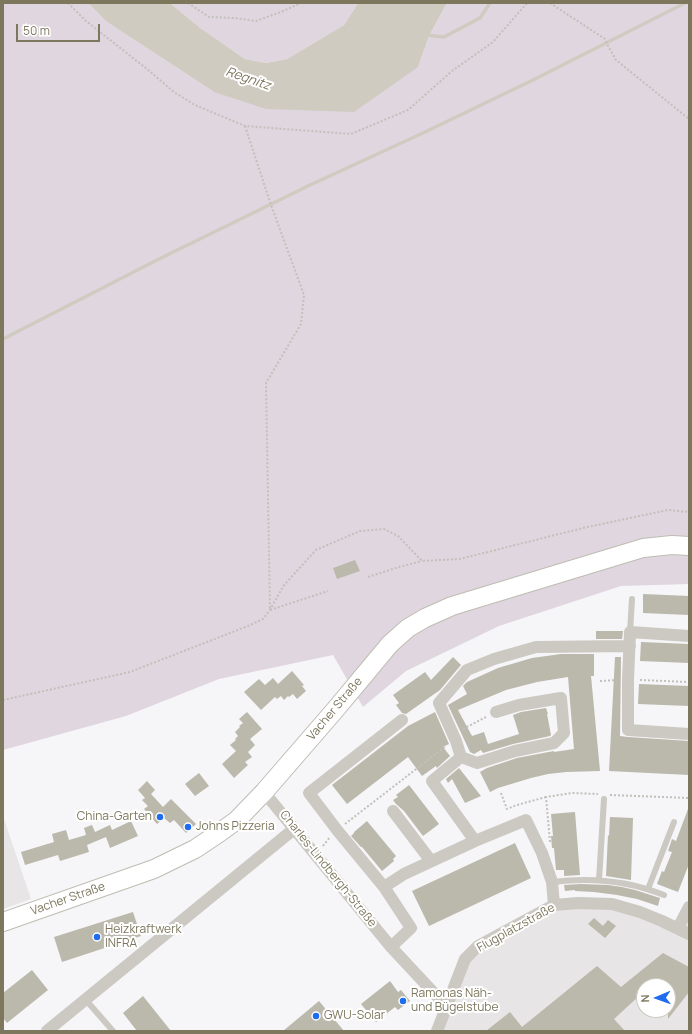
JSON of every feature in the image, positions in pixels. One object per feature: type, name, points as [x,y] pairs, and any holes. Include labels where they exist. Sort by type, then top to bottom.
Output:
[{"type":"street","name":"Vacher Straße","points":[[3,922],[154,869],[195,849],[237,820],[264,792],[390,644],[408,628],[425,618],[452,606],[643,548],[672,545],[689,546]]},
{"type":"street","points":[[689,636],[630,632],[628,680],[628,730],[689,734]]},
{"type":"street","points":[[461,757],[456,741],[439,703],[467,670],[494,659],[536,647],[630,646]]},
{"type":"street","points":[[461,757],[477,763],[515,751],[554,743],[564,733],[561,698],[519,705],[496,712]]},
{"type":"street","points":[[392,947],[411,928],[384,887],[309,793],[402,720]]},
{"type":"street","points":[[461,757],[432,781],[475,840]]},
{"type":"street","name":"Charles-Lindbergh-Straße","points":[[264,792],[392,947],[446,1006]]},
{"type":"street","points":[[393,811],[431,862]]},
{"type":"street","points":[[384,887],[404,874],[475,840],[526,820],[542,854],[552,882],[554,905]]},
{"type":"street","points":[[47,1031],[294,829]]},
{"type":"street","name":"Flugplatzstraße","points":[[437,1031],[465,959],[478,946],[554,905],[578,903],[612,904],[640,912],[689,934]]},
{"type":"street","points":[[678,928],[689,907]]},
{"type":"lane","points":[[630,632],[632,599]]},
{"type":"lane","points":[[599,880],[604,799]]},
{"type":"lane","points":[[648,889],[674,822]]},
{"type":"lane","points":[[552,882],[572,879],[599,880],[648,889],[664,895]]},
{"type":"lane","points":[[85,999],[113,1031]]},
{"type":"path","points":[[68,3],[86,21],[174,92],[195,105],[245,126],[351,134],[408,110],[452,71],[493,42],[527,3]]},
{"type":"path","points":[[188,3],[209,17],[256,21],[301,3]]},
{"type":"path","points":[[550,3],[605,39],[616,60],[689,119]]},
{"type":"path","points":[[245,126],[270,202],[304,295],[301,324],[266,383],[270,610]]},
{"type":"path","points":[[368,577],[399,566],[422,561],[460,559],[582,528],[668,510],[689,512]]},
{"type":"path","points":[[3,700],[130,672],[263,619],[270,610],[284,585],[316,550],[360,531],[384,529],[398,536],[422,561]]},
{"type":"path","points":[[270,610],[328,591]]},
{"type":"path","points":[[600,681],[628,680],[689,682]]},
{"type":"path","points":[[316,855],[337,830],[444,748],[456,741],[455,733],[496,712]]},
{"type":"path","points":[[501,793],[507,809],[517,804],[546,797]]},
{"type":"shaded area","points":[[3,3],[88,3],[107,22],[214,92],[418,67],[429,36],[447,3],[689,3],[689,584],[621,586],[499,626],[406,671],[363,707],[333,655],[219,679],[126,716],[3,750]]},
{"type":"shaded area","points":[[170,3],[358,3],[344,25],[287,59],[266,63],[245,59],[199,27]]},
{"type":"shaded area","points":[[3,816],[31,899],[3,909]]},
{"type":"shaded area","points":[[612,904],[678,928],[689,908],[689,1031],[437,1031],[465,959],[554,905]]},
{"type":"water","name":"Regnitz","points":[[88,3],[170,3],[199,27],[245,59],[266,63],[287,59],[344,25],[358,3],[447,3],[429,36],[418,67],[354,112],[266,109],[214,92],[107,22]]},
{"type":"building","points":[[355,560],[360,571],[337,579],[333,568]]},
{"type":"building","points":[[643,594],[689,596],[689,615],[643,613]]},
{"type":"building","points":[[596,631],[623,631],[622,639],[596,639]]},
{"type":"building","points":[[641,642],[689,644],[689,663],[640,661]]},
{"type":"building","points":[[561,654],[594,654],[594,676],[591,676],[600,771],[548,774],[498,788],[490,792],[480,772],[487,768],[517,758],[574,749],[568,677],[537,682],[506,690],[458,710],[472,736],[484,732],[488,744],[519,734],[513,715],[521,712],[546,708],[550,736],[513,744],[483,753],[481,750],[474,754],[470,752],[448,705],[467,694],[463,686],[467,682],[498,668],[532,658]]},
{"type":"building","points":[[453,657],[461,665],[440,690],[406,714],[402,713],[396,705],[399,703],[393,695],[425,672],[431,680]]},
{"type":"building","points":[[615,657],[621,657],[620,736],[689,741],[689,775],[609,771]]},
{"type":"building","points":[[292,671],[304,685],[302,686],[306,691],[297,699],[293,694],[284,700],[281,696],[277,699],[275,697],[261,710],[244,692],[259,679],[265,685],[273,678],[278,684]]},
{"type":"building","points":[[639,684],[689,686],[689,706],[638,704]]},
{"type":"building","points":[[247,712],[262,729],[250,739],[255,745],[248,752],[252,757],[245,762],[248,765],[234,778],[222,764],[236,751],[230,745],[236,740],[235,739],[238,736],[235,732],[243,723],[239,719]]},
{"type":"building","points":[[435,712],[449,744],[443,747],[450,756],[437,768],[436,766],[422,776],[408,757],[347,804],[332,785],[408,726]]},
{"type":"building","points":[[459,768],[481,796],[465,803],[452,779],[448,783],[446,779]]},
{"type":"building","points":[[199,773],[209,786],[195,796],[185,784]]},
{"type":"building","points":[[147,781],[155,790],[151,794],[163,807],[171,799],[196,824],[186,833],[174,820],[170,823],[164,818],[157,824],[144,809],[148,806],[142,800],[145,798],[138,790]]},
{"type":"building","points":[[409,785],[439,824],[423,836],[404,811],[393,800],[398,797],[396,795]]},
{"type":"building","points":[[688,809],[689,864],[678,892],[657,884],[662,871],[664,872],[672,852],[668,851],[672,839],[676,841]]},
{"type":"building","points":[[575,812],[580,875],[564,876],[564,870],[556,870],[554,848],[552,848],[551,836],[553,836],[551,814]]},
{"type":"building","points":[[610,817],[633,818],[631,880],[606,876]]},
{"type":"building","points":[[131,821],[138,836],[110,848],[106,837],[87,845],[89,852],[60,861],[58,855],[25,865],[21,852],[54,842],[52,834],[66,830],[69,840],[86,835],[84,828],[92,825],[95,832],[110,825],[112,830]]},
{"type":"building","points":[[367,821],[396,856],[393,859],[394,861],[382,871],[351,836]]},
{"type":"building","points":[[515,843],[531,878],[429,926],[412,891]]},
{"type":"building","points":[[581,884],[622,887],[660,898],[658,906],[637,899],[617,895],[575,890],[565,891],[564,885]]},
{"type":"building","name":"Heizkraftwerk INFRA","points":[[133,912],[141,936],[62,962],[54,937]]},
{"type":"building","points":[[594,918],[603,926],[608,920],[616,926],[605,938],[588,924]]},
{"type":"building","points":[[663,953],[689,967],[689,992],[676,1009],[676,978],[636,978],[636,999],[614,1019],[625,1031],[486,1031],[510,1012],[522,1027],[597,966],[621,987]]},
{"type":"building","points":[[32,970],[48,990],[7,1023],[3,1018],[3,993]]},
{"type":"building","points":[[390,981],[398,992],[401,990],[410,1001],[398,1010],[395,1007],[376,1022],[361,1004]]},
{"type":"building","points":[[143,996],[171,1031],[137,1031],[123,1013]]},
{"type":"building","name":"GWU-Solar","points":[[319,1001],[344,1031],[283,1031]]},
{"type":"waterway","points":[[426,35],[444,37],[480,18],[490,3]]},
{"type":"waterway","points":[[3,339],[157,260],[308,186],[533,80],[685,3]]},
{"type":"place","name":"China-Garten","points":[[160,817]]},
{"type":"place","name":"Johns Pizzeria","points":[[188,827]]},
{"type":"place","name":"Heizkraftwerk INFRA","points":[[97,937]]},
{"type":"place","name":"Ramonas Näh- und Bügelstube","points":[[403,1001]]},
{"type":"place","name":"GWU-Solar","points":[[316,1016]]}]
